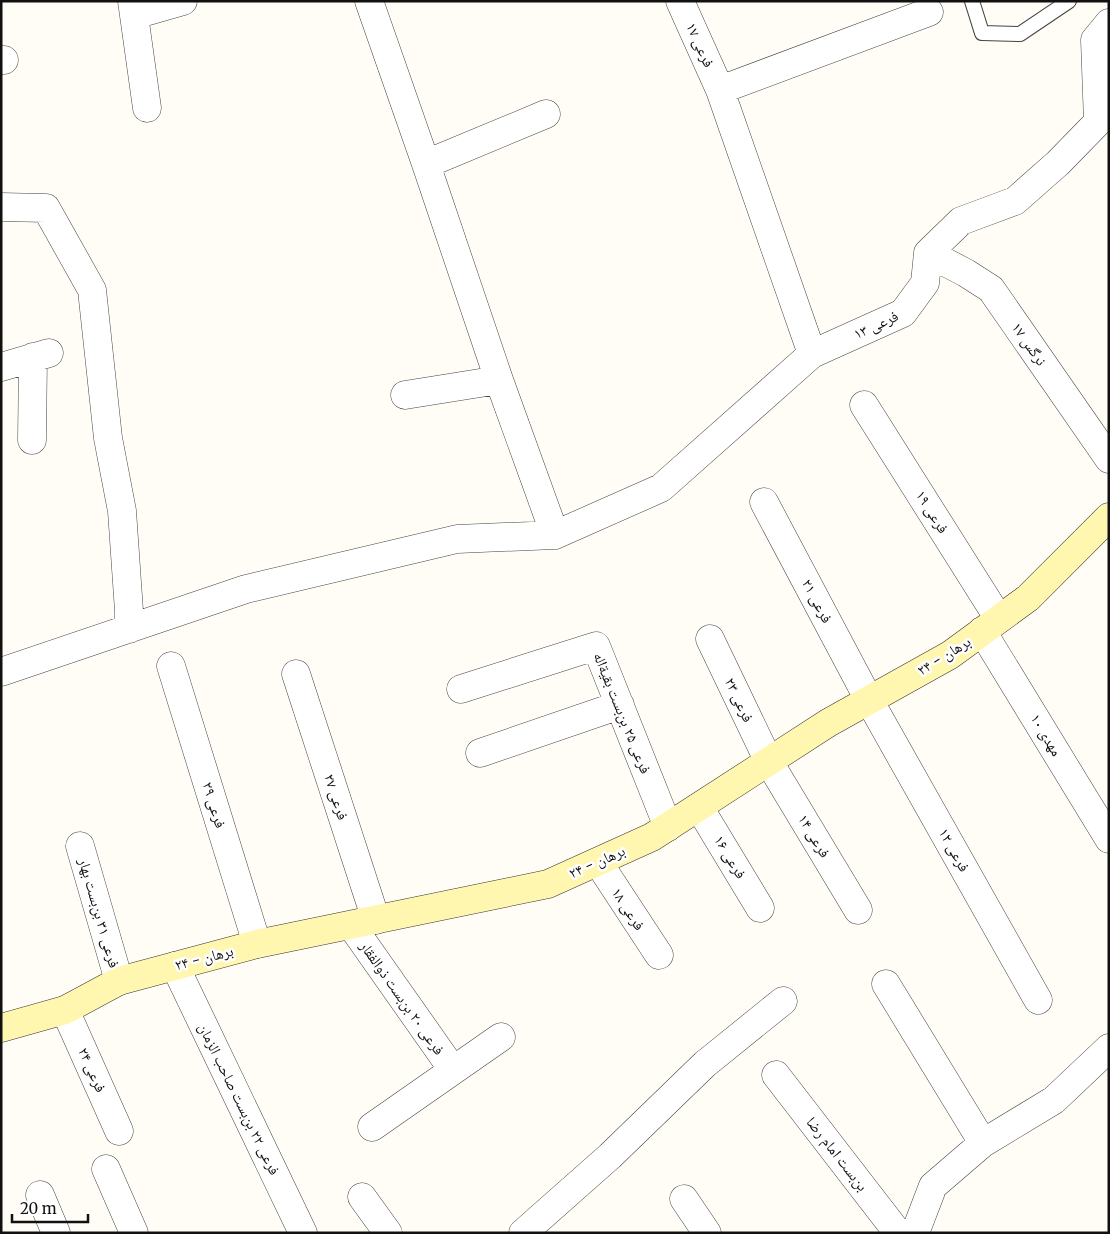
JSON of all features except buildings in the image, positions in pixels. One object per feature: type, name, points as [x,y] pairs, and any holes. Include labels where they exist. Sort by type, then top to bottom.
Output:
[{"type":"street","points":[[147,108],[133,8],[183,1]]},
{"type":"street","points":[[1,672],[246,588],[457,539],[554,535],[499,380],[370,1]]},
{"type":"street","name":"فرعی ۱۷","points":[[680,1],[720,90],[812,354]]},
{"type":"street","points":[[720,90],[929,12]]},
{"type":"street","points":[[928,253],[961,221],[1015,201],[1058,163],[1098,122],[1095,40],[1109,23]]},
{"type":"street","points":[[426,164],[546,114]]},
{"type":"street","points":[[1,207],[46,208],[92,290],[108,438],[122,511],[129,629]]},
{"type":"street","name":"فرعی ۱۳","points":[[554,535],[662,488],[812,354],[903,313],[925,282],[928,253]]},
{"type":"street","name":"۱۷ نرگس","points":[[928,253],[991,289],[1109,459]]},
{"type":"street","points":[[1,367],[41,355],[32,440]]},
{"type":"street","points":[[405,395],[499,380]]},
{"type":"street","name":"فرعی ۱۹","points":[[864,405],[991,625]]},
{"type":"street","name":"فرعی ۲۱","points":[[764,502],[869,700]]},
{"type":"street","name":"۲۴ - برهان","points":[[1,1028],[66,1010],[119,981],[257,944],[548,884],[598,862],[652,837],[828,723],[950,655],[1028,598],[1109,517]]},
{"type":"street","name":"۱۰ مهدی","points":[[991,625],[1109,839]]},
{"type":"street","name":"فرعی ۲۳","points":[[710,639],[769,762]]},
{"type":"street","name":"فرعی ۲۵ بن‌بست بقیة‌اله","points":[[461,689],[596,646],[668,827]]},
{"type":"street","name":"فرعی ۲۹","points":[[171,666],[257,944]]},
{"type":"street","name":"فرعی ۲۷","points":[[296,674],[364,922]]},
{"type":"street","name":"فرعی ۱۲","points":[[869,700],[1038,1000]]},
{"type":"street","points":[[480,753],[620,705]]},
{"type":"street","name":"فرعی ۱۴","points":[[769,762],[858,910]]},
{"type":"street","name":"فرعی ۱۶","points":[[699,807],[760,908]]},
{"type":"street","name":"فرعی ۳۱ بن‌بست بهار","points":[[80,846],[119,981]]},
{"type":"street","name":"فرعی ۱۸","points":[[598,862],[659,955]]},
{"type":"street","name":"فرعی ۲۰ بن‌بست ذوالفقار","points":[[364,922],[453,1070]]},
{"type":"street","name":"فرعی ۲۲ بن‌بست صاحب الزمان","points":[[175,966],[303,1233]]},
{"type":"street","points":[[886,984],[983,1143]]},
{"type":"street","points":[[523,1233],[610,1156],[705,1064],[783,1001]]},
{"type":"street","name":"فرعی ۲۴","points":[[66,1010],[119,1131]]},
{"type":"street","points":[[372,1127],[501,1037]]},
{"type":"street","points":[[915,1233],[933,1186],[983,1143],[1054,1100],[1109,1048]]},
{"type":"street","name":"بن‌بست امام رضا","points":[[776,1075],[898,1233]]},
{"type":"street","points":[[106,1169],[134,1233]]},
{"type":"street","points":[[40,1195],[56,1233]]},
{"type":"street","points":[[362,1197],[388,1233]]},
{"type":"street","points":[[684,1199],[707,1233]]},
{"type":"lane","points":[[972,1],[982,34],[1020,34],[1069,1]]}]
